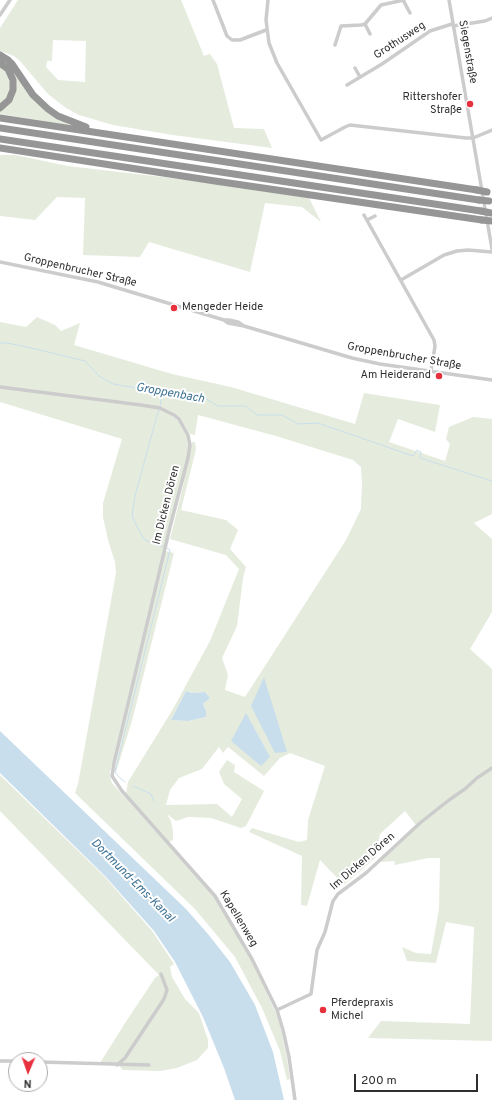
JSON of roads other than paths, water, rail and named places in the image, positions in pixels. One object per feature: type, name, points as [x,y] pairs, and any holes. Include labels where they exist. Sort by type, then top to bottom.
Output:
[{"type":"highway","points":[[0,55],[12,64],[34,95],[48,109],[58,116],[76,124],[105,134]]},
{"type":"highway","points":[[0,63],[8,69],[13,80],[9,100],[0,108]]},
{"type":"highway","points":[[0,118],[490,192]]},
{"type":"highway","points":[[0,128],[491,202]]},
{"type":"highway","points":[[0,139],[492,213]]},
{"type":"highway","points":[[0,148],[492,221]]},
{"type":"highway","points":[[0,153],[29,152]]},
{"type":"street","points":[[0,15],[10,0]]},
{"type":"street","points":[[213,0],[227,36],[232,40],[240,40],[266,30]]},
{"type":"street","points":[[268,0],[266,30],[269,43],[277,63],[321,140],[345,126],[350,125],[473,138],[492,130]]},
{"type":"street","points":[[335,45],[342,26],[365,24],[381,5],[404,0],[410,13]]},
{"type":"street","name":"Siegenstraße","points":[[448,0],[492,249]]},
{"type":"street","name":"Grothusweg","points":[[346,84],[382,64],[430,31],[452,25],[485,21],[492,18]]},
{"type":"street","points":[[365,24],[370,34]]},
{"type":"street","points":[[355,68],[360,77]]},
{"type":"street","points":[[364,215],[434,340],[435,346],[431,371]]},
{"type":"street","points":[[367,220],[375,216]]},
{"type":"street","points":[[401,280],[456,251],[468,250],[492,252]]},
{"type":"street","name":"Groppenbrucher Straße","points":[[0,262],[98,282],[224,320],[238,322],[244,326],[352,358],[492,380]]},
{"type":"street","name":"Im Dicken Dören","points":[[0,387],[160,408],[174,415],[179,420],[188,435],[190,445],[188,458],[170,527],[112,776]]},
{"type":"street","name":"Im Dicken Dören","points":[[276,1010],[311,994],[317,950],[325,932],[333,901],[338,894],[366,874],[420,823],[492,768]]},
{"type":"street","name":"Kapellenweg","points":[[112,776],[122,791],[215,896],[252,958],[276,1010],[283,1030],[294,1100]]},
{"type":"street","points":[[117,1064],[124,1058],[164,999],[167,990],[161,974]]},
{"type":"street","points":[[48,1062],[149,1065]]},
{"type":"water","points":[[264,677],[287,752],[275,753],[251,706]]},
{"type":"water","points":[[186,691],[192,693],[205,692],[210,698],[203,704],[206,711],[206,717],[188,721],[171,720]]},
{"type":"water","points":[[246,713],[270,757],[261,766],[231,741]]},
{"type":"water","name":"Dortmund-Ems-Kanal","points":[[0,731],[186,909],[230,962],[255,1005],[273,1052],[284,1100],[235,1100],[224,1068],[203,1017],[175,962],[154,931],[105,876],[0,773]]},
{"type":"waterway","name":"Groppenbach","points":[[0,343],[27,347],[85,361],[99,376],[113,384],[190,397],[203,397],[218,406],[246,406],[257,415],[282,415],[298,424],[318,423],[413,456],[417,450],[421,452],[420,458],[492,481]]},
{"type":"waterway","points":[[160,407],[162,392]]},
{"type":"waterway","points":[[159,410],[135,496],[132,516],[144,539],[163,547]]},
{"type":"waterway","points":[[125,782],[115,772],[170,550],[167,548]]},
{"type":"waterway","points":[[133,786],[151,794],[154,801]]},
{"type":"place","name":"Rittershofer Straße","points":[[470,104]]},
{"type":"place","name":"Mengeder Heide","points":[[174,308]]},
{"type":"place","name":"Am Heiderand","points":[[439,376]]},
{"type":"place","name":"Pferdepraxis Michel","points":[[323,1010]]}]
